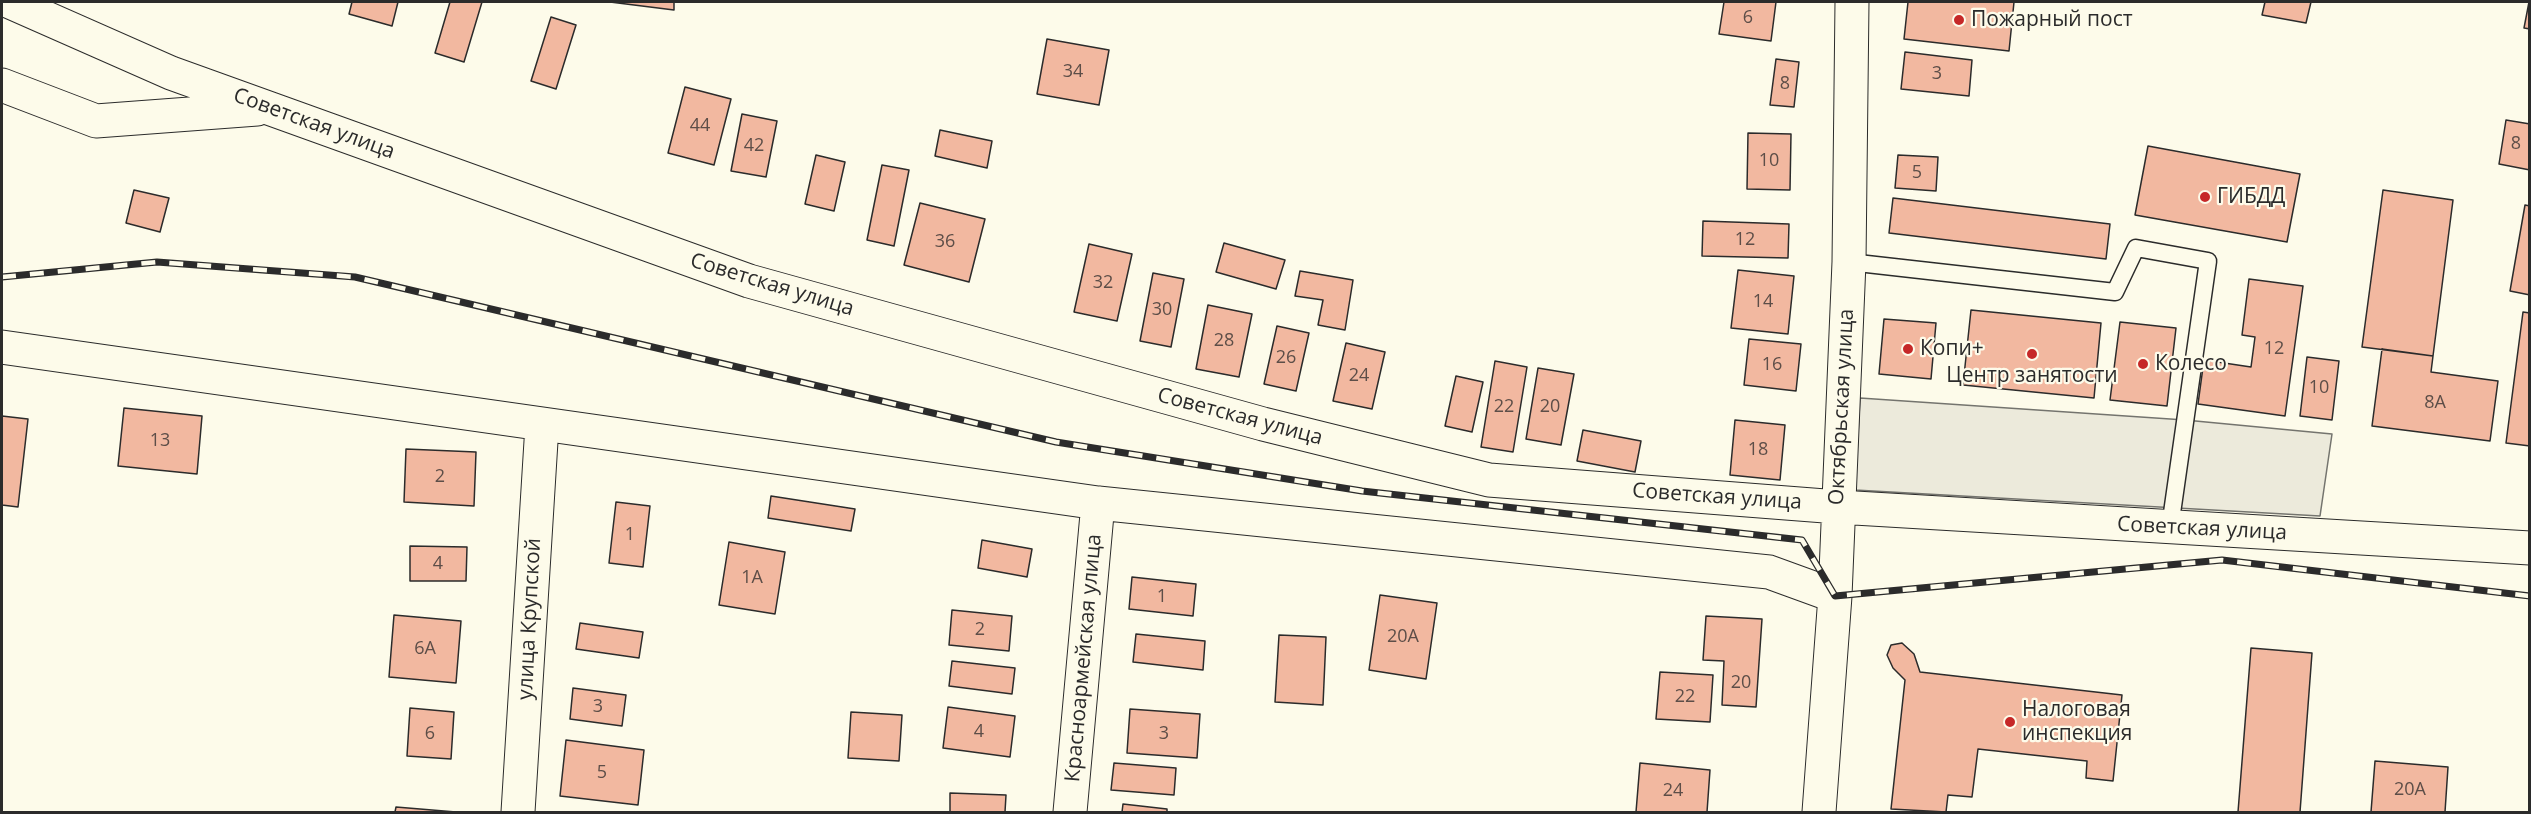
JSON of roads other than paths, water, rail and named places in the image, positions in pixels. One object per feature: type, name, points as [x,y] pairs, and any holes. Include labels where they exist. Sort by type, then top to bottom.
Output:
[{"type":"street","name":"Советская улица","points":[[10,2],[171,73],[749,281],[1263,424],[1489,480],[1838,507],[2529,548]]},
{"type":"street","name":"Октябрьская улица","points":[[1819,813],[1835,596],[1849,262],[1852,2]]},
{"type":"street","points":[[2,85],[96,122],[268,108]]},
{"type":"street","points":[[2,347],[1098,503],[1769,572],[1835,596]]},
{"type":"street","name":"улица Крупской","points":[[518,813],[542,425]]},
{"type":"street","name":"Красноармейская улица","points":[[1070,813],[1098,503]]},
{"type":"lane","points":[[1849,262],[2115,292],[2136,248],[2208,261],[2170,527]]},
{"type":"railway","points":[[2,277],[157,262],[355,277],[1056,442],[1362,491],[1802,540],[1835,596],[2222,560],[2530,596]]},
{"type":"place","name":"Пожарный пост","points":[[1959,20]]},
{"type":"place","name":"ГИБДД","points":[[2205,197]]},
{"type":"place","name":"Копи+","points":[[1908,349]]},
{"type":"place","name":"Центр занятости","points":[[2032,354]]},
{"type":"place","name":"Колесо","points":[[2143,364]]},
{"type":"place","name":"Налоговая инспекция","points":[[2010,722]]}]
